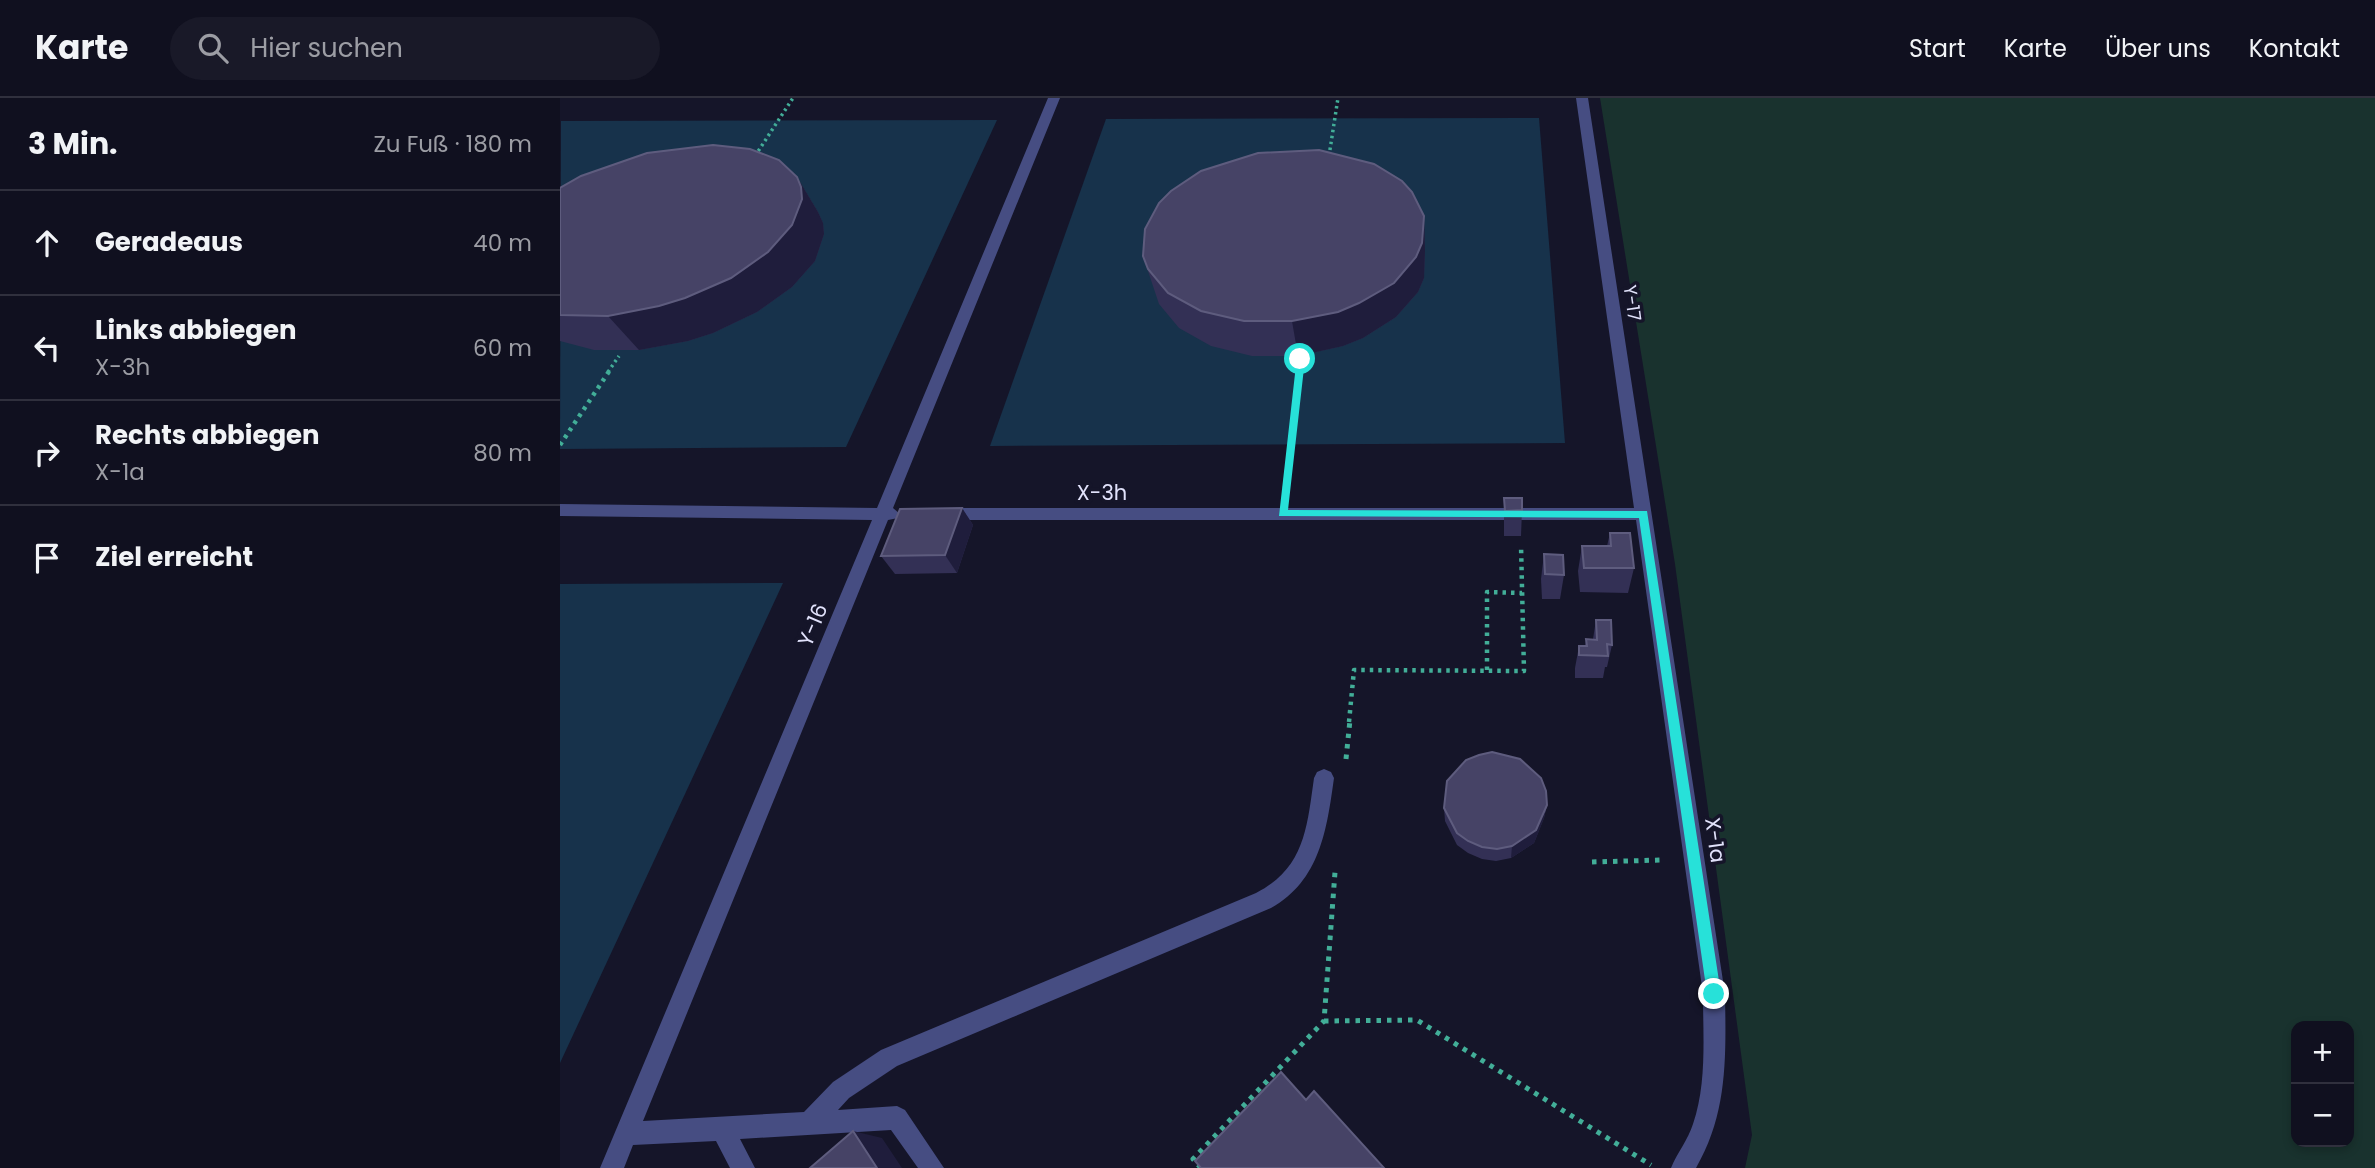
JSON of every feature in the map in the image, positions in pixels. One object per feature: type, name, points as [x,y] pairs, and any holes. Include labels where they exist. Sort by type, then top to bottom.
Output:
[{"type":"street","name":"Y-16","points":[[612,1168],[1054,98]]},
{"type":"street","name":"Y-17","points":[[1582,98],[1644,514]]},
{"type":"street","name":"X-3h","points":[[560,510],[883,514],[1644,514]]},
{"type":"street","name":"X-1a","points":[[1644,514],[1714,994],[1714,1084],[1708,1122],[1683,1168]]},
{"type":"street","points":[[809,1124],[841,1090],[889,1058],[1226,918],[1278,893],[1305,866],[1318,826],[1324,778]]},
{"type":"street","points":[[626,1134],[897,1118],[932,1168]]},
{"type":"street","points":[[722,1129],[743,1168]]},
{"type":"path","points":[[748,166],[793,98]]},
{"type":"path","points":[[1327,165],[1338,98]]},
{"type":"path","points":[[560,445],[619,355]]},
{"type":"path","points":[[1283,514],[1300,359]]},
{"type":"path","points":[[1345,765],[1354,670],[1524,671],[1521,545]]},
{"type":"path","points":[[1487,670],[1487,592],[1522,593]]},
{"type":"path","points":[[1592,862],[1695,859]]},
{"type":"path","points":[[1201,1168],[1193,1159],[1324,1021],[1336,860]]},
{"type":"path","points":[[1324,1021],[1417,1020],[1655,1167]]},
{"type":"green space","points":[[1600,98],[2375,98],[2375,1168],[1745,1168],[1752,1135],[1675,564]]},
{"type":"water","points":[[1539,118],[1565,443],[990,446],[1106,119]]},
{"type":"water","points":[[997,120],[846,447],[560,449],[561,121]]},
{"type":"water","points":[[783,583],[560,1063],[560,584]]},
{"type":"building","points":[[713,145],[750,149],[779,160],[797,177],[802,199],[792,225],[768,252],[731,278],[659,306],[608,316],[560,315],[560,188],[581,176],[647,153]]},
{"type":"building","points":[[1319,150],[1374,164],[1402,181],[1412,192],[1424,216],[1422,243],[1416,257],[1394,283],[1338,312],[1292,321],[1244,321],[1201,311],[1168,293],[1148,269],[1143,256],[1145,229],[1159,203],[1171,191],[1201,171],[1258,153]]},
{"type":"building","points":[[1504,498],[1522,498],[1522,510],[1505,511]]},
{"type":"building","points":[[962,508],[945,555],[881,556],[900,509]]},
{"type":"building","points":[[1610,533],[1630,533],[1634,568],[1584,568],[1582,546],[1611,546]]},
{"type":"building","points":[[1544,554],[1563,555],[1564,575],[1545,574]]},
{"type":"building","points":[[1596,620],[1611,620],[1612,645],[1607,644],[1608,656],[1579,655],[1579,646],[1587,646],[1586,639],[1597,640]]},
{"type":"building","points":[[1492,752],[1520,759],[1541,778],[1547,805],[1536,830],[1512,846],[1497,849],[1482,847],[1457,833],[1444,808],[1447,781],[1466,760]]},
{"type":"building","points":[[1281,1072],[1306,1100],[1314,1091],[1384,1168],[1201,1168],[1195,1161]]},
{"type":"building","points":[[853,1131],[877,1168],[810,1168]]},
{"type":"route","points":[[1300,359],[1283,514],[1644,514],[1714,994]]}]
